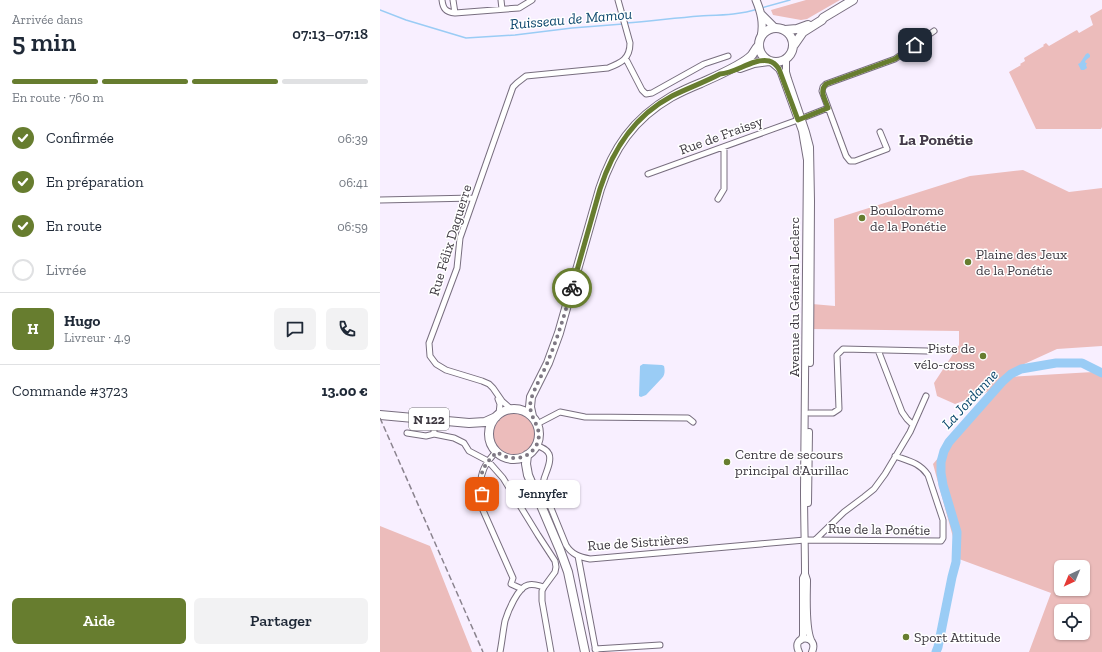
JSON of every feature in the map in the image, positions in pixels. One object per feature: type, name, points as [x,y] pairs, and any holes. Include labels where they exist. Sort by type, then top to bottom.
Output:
[{"type":"main road","points":[[720,74],[725,74],[749,64],[786,60],[803,32],[823,18],[854,0]]},
{"type":"main road","points":[[531,397],[530,407],[532,416],[539,431],[539,438],[536,445],[532,451],[520,458],[512,458],[501,455],[497,452],[490,440],[489,434],[491,425],[497,416],[503,411],[514,409],[526,403],[531,397],[548,362],[559,333],[600,189],[605,174],[616,152],[637,123],[658,105],[672,96],[720,74],[746,60],[751,55],[759,45],[763,24],[757,2]]},
{"type":"main road","points":[[761,14],[775,28]]},
{"type":"main road","points":[[761,36],[767,30],[775,28],[793,30],[823,18]]},
{"type":"main road","points":[[785,30],[792,38],[794,45]]},
{"type":"main road","points":[[759,45],[762,55],[770,61]]},
{"type":"main road","points":[[514,409],[525,411],[532,416]]},
{"type":"main road","name":"N 122","points":[[380,415],[469,423],[485,422],[497,416]]},
{"type":"main road","points":[[469,423],[482,427],[489,434]]},
{"type":"main road","points":[[527,455],[526,464],[528,475],[568,572],[585,652]]},
{"type":"main road","points":[[512,458],[528,475]]},
{"type":"street","points":[[442,0],[443,6],[449,12],[455,13],[519,8],[532,0]]},
{"type":"street","points":[[453,0],[455,13]]},
{"type":"street","points":[[501,0],[502,9]]},
{"type":"street","points":[[618,0],[630,43],[630,50],[625,59],[627,60],[642,90],[646,94],[652,94],[704,64],[728,56]]},
{"type":"street","points":[[880,132],[887,149],[855,161],[850,160],[846,156],[828,108],[822,91],[823,87],[826,84],[895,59],[934,31]]},
{"type":"street","name":"Rue Félix Daguerre","points":[[514,409],[504,403],[486,382],[446,370],[436,364],[430,356],[429,343],[457,268],[460,238],[517,82],[526,76],[608,68],[625,59]]},
{"type":"street","name":"Avenue du Général Leclerc","points":[[786,60],[786,72],[800,120],[807,160],[804,531],[808,634],[814,647],[812,652]]},
{"type":"street","name":"Avenue du Général Leclerc","points":[[770,61],[779,69],[806,132],[810,147],[808,531],[805,540]]},
{"type":"street","name":"Rue de Fraissy","points":[[648,174],[800,120],[828,108]]},
{"type":"street","points":[[718,199],[724,189],[724,147]]},
{"type":"street","points":[[380,200],[474,198]]},
{"type":"street","points":[[809,413],[833,413],[839,409],[837,355],[843,349],[927,351]]},
{"type":"street","points":[[878,350],[902,412],[907,420],[913,425]]},
{"type":"street","points":[[495,391],[500,404],[497,416]]},
{"type":"street","points":[[815,540],[844,512],[874,489],[885,474],[910,432],[926,396]]},
{"type":"street","points":[[537,424],[560,412],[585,417],[688,418],[693,422]]},
{"type":"street","points":[[434,420],[434,434]]},
{"type":"street","points":[[407,433],[426,436],[434,434],[454,438],[464,442],[469,451],[488,461],[503,478],[555,561],[555,572],[542,591],[542,601],[551,652]]},
{"type":"street","name":"Rue de Sistrières","points":[[536,445],[549,452],[549,463],[543,486],[544,491],[566,545],[578,556],[590,559],[805,540]]},
{"type":"street","points":[[497,452],[488,461],[482,472],[480,488],[483,501],[482,508],[513,578],[511,584],[522,589]]},
{"type":"street","name":"Rue de la Ponétie","points":[[805,540],[941,541],[943,538],[943,520],[928,475],[924,469],[917,464],[895,456]]},
{"type":"street","points":[[578,556],[595,650],[660,645]]},
{"type":"street","name":"Avenue du Général Leclerc","points":[[799,652],[797,645],[802,636],[803,578],[805,574]]},
{"type":"street","points":[[500,652],[506,620],[514,599],[522,589],[528,585],[535,584],[544,588]]},
{"type":"street","points":[[801,640],[806,638],[810,640]]},
{"type":"shaded area","points":[[806,0],[840,0],[807,19],[801,20],[773,15],[771,10]]},
{"type":"shaded area","points":[[1102,9],[1101,129],[1036,129],[1009,72],[1021,65],[1020,64],[1025,61],[1024,58],[1044,46],[1043,45],[1046,43],[1049,46],[1077,30],[1079,33],[1093,25],[1090,16]]},
{"type":"shaded area","name":"Plaine des Jeux de la Ponétie","points":[[1023,170],[1069,192],[1102,188],[1102,346],[1057,349],[1011,370],[992,390],[955,404],[937,396],[934,383],[959,345],[959,331],[811,329],[812,304],[835,306],[834,219],[970,176]]},
{"type":"shaded area","points":[[1093,372],[1102,374],[1102,652],[1029,652],[1051,593],[959,559],[933,464],[1008,377]]},
{"type":"shaded area","points":[[510,413],[518,413],[526,416],[532,422],[535,434],[532,446],[526,452],[518,455],[510,455],[502,452],[496,446],[493,438],[493,430],[496,422],[502,416]]},
{"type":"shaded area","points":[[380,526],[430,546],[472,652],[380,652]]},
{"type":"water","points":[[1088,53],[1090,57],[1085,62],[1087,63],[1087,68],[1081,70],[1078,64]]},
{"type":"water","points":[[643,364],[664,366],[664,375],[646,395],[641,397],[639,396],[640,366]]},
{"type":"waterway","name":"Ruisseau de Mamou","points":[[761,8],[790,0]]},
{"type":"waterway","name":"Ruisseau de Mamou","points":[[626,23],[729,14],[758,9]]},
{"type":"waterway","name":"Ruisseau de Mamou","points":[[380,10],[406,20],[466,38],[515,35],[623,24]]},
{"type":"waterway","name":"La Jordanne","points":[[936,652],[956,562],[957,532],[943,485],[941,473],[941,462],[944,451],[949,442],[1002,382],[1011,374],[1021,369],[1056,363],[1082,363],[1102,373]]},
{"type":"railway","points":[[380,418],[483,652]]},
{"type":"way so far","points":[[482,494],[480,488],[482,472],[490,458],[497,452],[507,457],[520,458],[532,451],[536,445],[539,438],[539,431],[530,411],[531,397],[548,362],[559,333],[572,288]]},
{"type":"place","name":"Boulodrome de la Ponétie","points":[[862,218]]},
{"type":"place","name":"Plaine des Jeux de la Ponétie","points":[[968,262]]},
{"type":"place","name":"Piste de vélo-cross","points":[[983,356]]},
{"type":"place","name":"Centre de secours principal d'Aurillac","points":[[727,462]]},
{"type":"place","name":"Jennyfer","points":[[482,494]]},
{"type":"place","name":"Sport Attitude","points":[[906,637]]},
{"type":"district","name":"La Ponétie","points":[[936,139]]},
{"type":"route","points":[[572,288],[600,189],[612,159],[630,130],[658,105],[672,96],[720,74],[725,74],[749,64],[769,61],[775,64],[781,73],[798,120],[828,108],[822,91],[826,84],[895,59],[915,45]]}]
